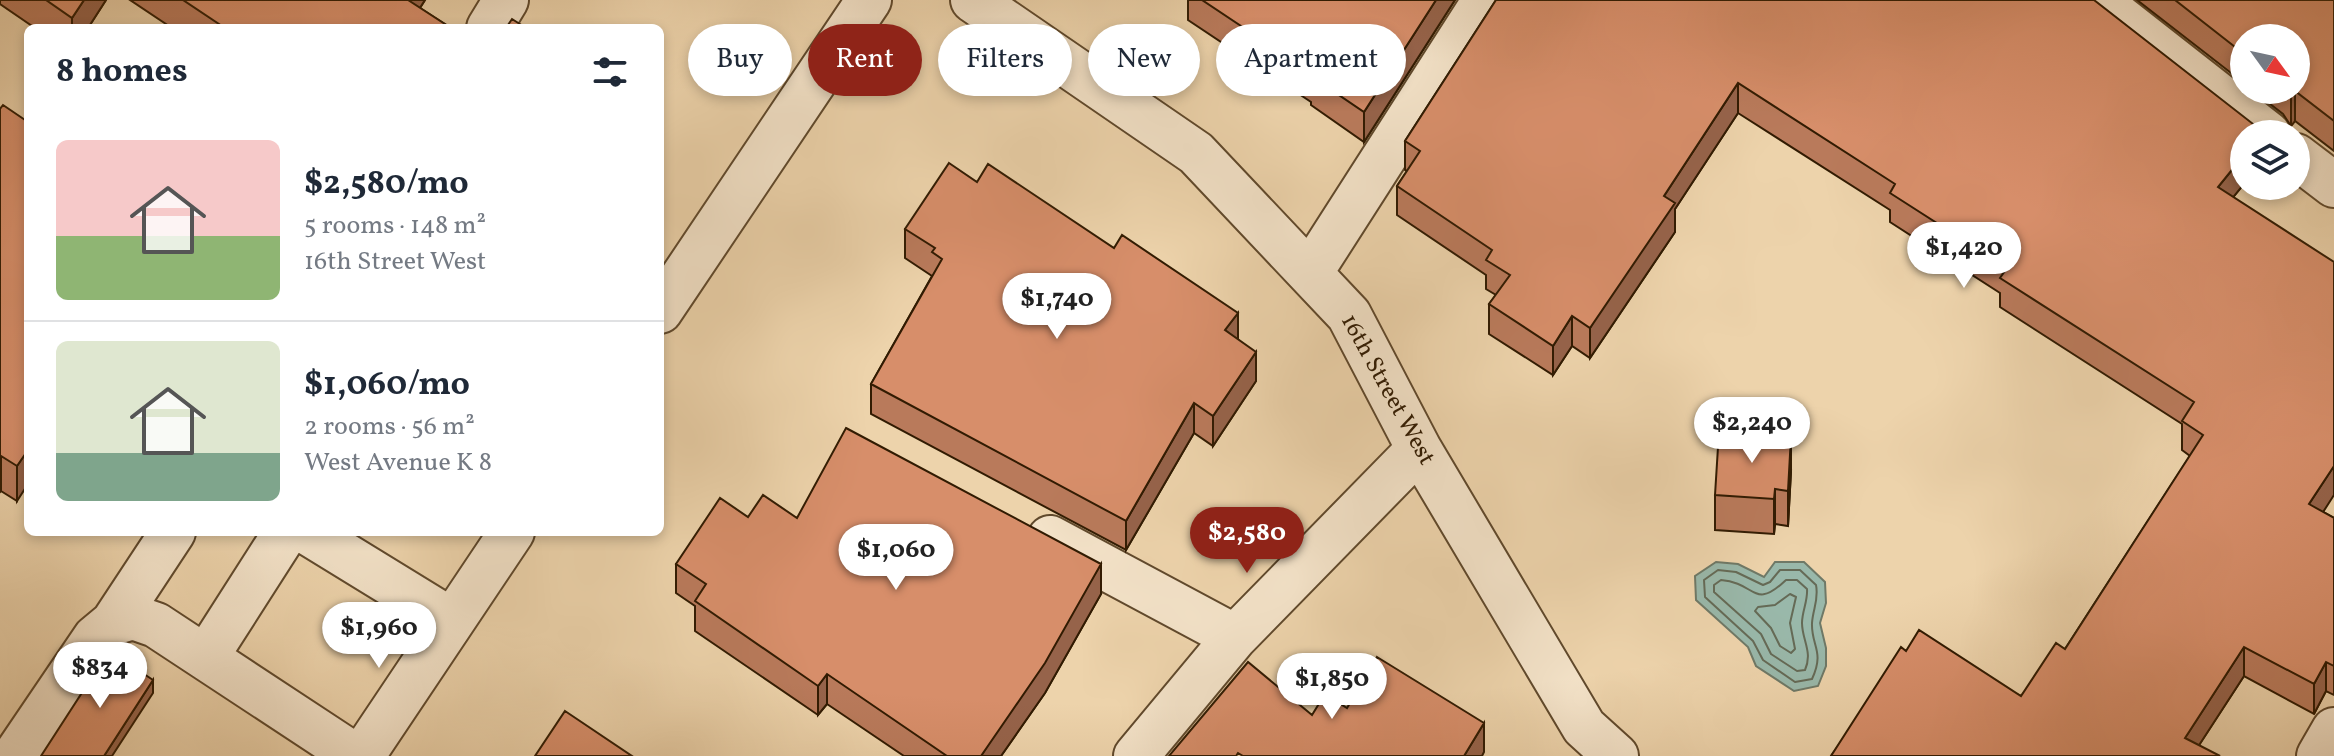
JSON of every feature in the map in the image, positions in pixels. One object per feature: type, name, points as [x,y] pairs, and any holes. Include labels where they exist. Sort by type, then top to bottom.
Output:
[{"type":"street","points":[[491,24],[506,0]]},
{"type":"street","points":[[664,305],[869,0]]},
{"type":"street","name":"16th Street West","points":[[973,0],[1196,153],[1349,315],[1419,449],[1584,727],[1616,756]]},
{"type":"street","points":[[1310,273],[1485,0]]},
{"type":"street","points":[[2097,0],[2250,120]]},
{"type":"street","points":[[2310,167],[2334,185]]},
{"type":"street","points":[[1136,756],[1235,637],[1419,449]]},
{"type":"street","points":[[1019,522],[1235,637]]},
{"type":"street","points":[[15,756],[95,638],[113,623],[170,536]]},
{"type":"street","points":[[206,657],[283,536]]},
{"type":"street","points":[[314,536],[452,621]]},
{"type":"street","points":[[362,756],[509,536]]},
{"type":"street","points":[[113,623],[133,617],[156,625],[355,756]]},
{"type":"street","points":[[2319,756],[2334,730]]},
{"type":"water","points":[[1716,562],[1738,564],[1764,577],[1775,562],[1804,562],[1825,582],[1826,603],[1820,623],[1826,648],[1826,666],[1818,686],[1794,691],[1756,666],[1748,647],[1696,600],[1695,576]]},
{"type":"building","points":[[46,0],[84,0],[72,18]]},
{"type":"building","points":[[183,0],[408,0],[445,24],[219,24]]},
{"type":"building","points":[[1202,0],[1436,0],[1406,47],[1406,24],[1238,24]]},
{"type":"building","points":[[1496,0],[2094,0],[2248,120],[2230,120],[2230,172],[2218,187],[2230,195],[2230,200],[2238,200],[2334,262],[2334,466],[2309,504],[2334,518],[2334,666],[2326,662],[2314,684],[2244,647],[2185,738],[2220,756],[1831,756],[1901,647],[1906,651],[1919,630],[2021,696],[2056,643],[2065,649],[2203,435],[2182,421],[2194,402],[2000,278],[2007,268],[1890,193],[1895,184],[1738,83],[1664,196],[1675,203],[1590,328],[1572,316],[1553,346],[1489,304],[1510,275],[1486,260],[1492,250],[1397,186],[1420,151],[1405,141]]},
{"type":"building","points":[[2175,0],[2334,0],[2334,121],[2310,103],[2310,24],[2230,24],[2230,43]]},
{"type":"building","points":[[1340,96],[1374,96],[1364,112]]},
{"type":"building","points":[[3,105],[24,119],[24,456],[17,466],[0,457],[0,109]]},
{"type":"building","points":[[949,163],[977,182],[988,164],[1114,248],[1122,235],[1238,313],[1225,330],[1256,352],[1213,416],[1194,403],[1126,521],[871,384],[942,259],[932,252],[935,248],[905,229]]},
{"type":"building","points":[[846,428],[1101,564],[1045,663],[981,756],[947,756],[827,674],[818,686],[695,601],[706,584],[676,564],[720,498],[748,517],[763,495],[797,518]]},
{"type":"building","points":[[1719,431],[1791,436],[1788,491],[1775,489],[1774,499],[1715,495]]},
{"type":"building","points":[[109,651],[153,680],[104,756],[41,756]]},
{"type":"building","points":[[1377,657],[1484,723],[1464,756],[1243,756],[1238,753],[1236,756],[1169,756],[1248,662],[1312,715],[1325,694],[1347,708]]},
{"type":"building","points":[[565,711],[632,756],[535,756]]}]
